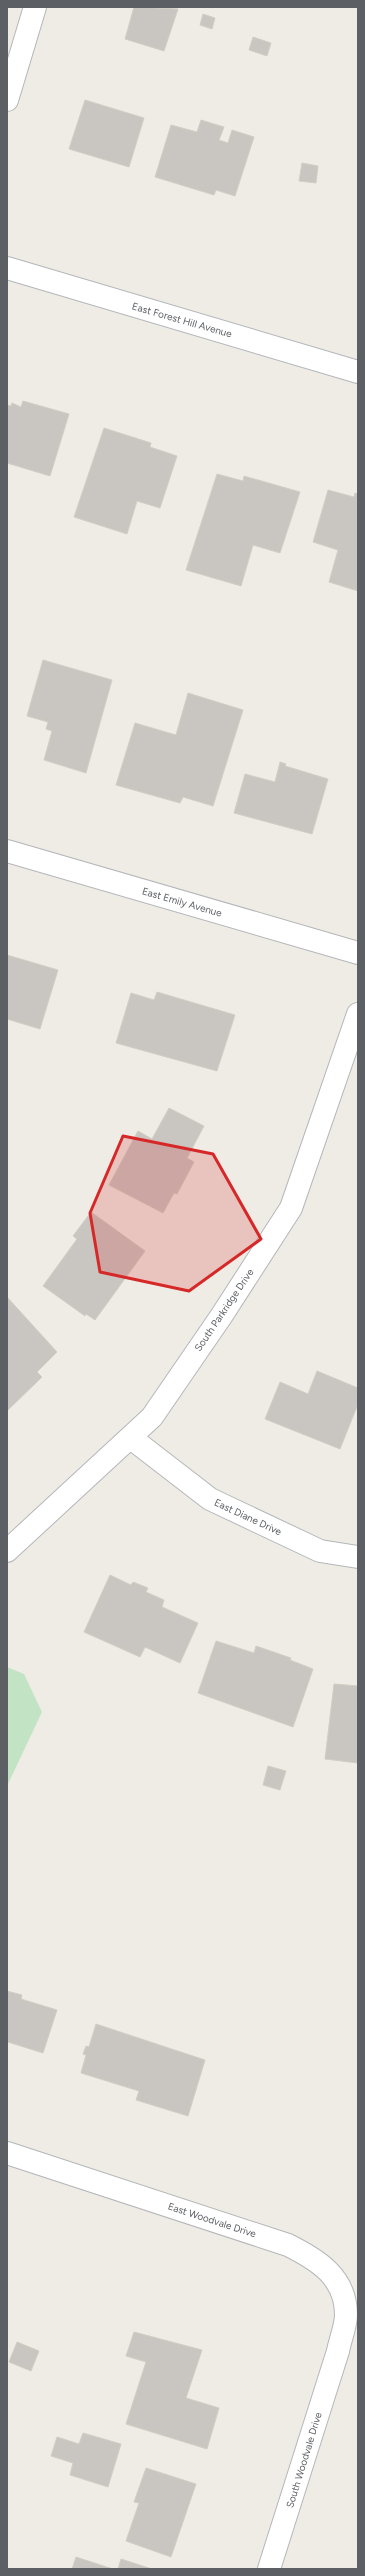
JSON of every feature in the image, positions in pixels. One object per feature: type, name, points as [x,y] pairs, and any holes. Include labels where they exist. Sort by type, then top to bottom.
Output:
[{"type":"street","points":[[7,100],[35,7]]},
{"type":"street","name":"East Forest Hill Avenue","points":[[7,268],[358,372]]},
{"type":"street","name":"East Emily Avenue","points":[[7,851],[358,953]]},
{"type":"street","name":"South Parkridge Drive","points":[[7,1551],[152,1417],[292,1208],[358,1014]]},
{"type":"street","name":"East Diane Drive","points":[[131,1438],[210,1499],[320,1551],[358,1557]]},
{"type":"street","name":"East Woodvale Drive","points":[[7,2153],[288,2245],[308,2254],[336,2278],[344,2298],[346,2315],[338,2351]]},
{"type":"street","name":"South Woodvale Drive","points":[[269,2569],[338,2351]]},
{"type":"highlighted area","points":[[123,1136],[213,1154],[261,1239],[189,1291],[100,1272],[90,1213]]},
{"type":"green space","points":[[7,1667],[24,1674],[42,1712],[7,1786]]},
{"type":"building","points":[[134,7],[178,9],[164,51],[125,39]]},
{"type":"building","points":[[203,14],[215,18],[212,29],[200,25]]},
{"type":"building","points":[[253,37],[271,43],[267,56],[249,50]]},
{"type":"building","points":[[85,100],[144,118],[129,167],[69,149]]},
{"type":"building","points":[[201,120],[224,127],[219,140],[228,143],[232,130],[254,137],[235,196],[216,190],[214,195],[155,177],[171,125],[197,132]]},
{"type":"building","points":[[302,163],[318,166],[316,183],[299,181]]},
{"type":"building","points":[[23,401],[69,414],[50,476],[7,463],[7,405],[11,406],[12,403],[21,407]]},
{"type":"building","points":[[104,428],[151,443],[150,447],[177,456],[160,508],[137,501],[127,534],[74,517]]},
{"type":"building","points":[[217,474],[243,481],[244,476],[300,492],[280,553],[253,545],[241,586],[186,570]]},
{"type":"building","points":[[328,490],[354,497],[355,493],[358,494],[358,591],[329,582],[338,550],[313,542]]},
{"type":"building","points":[[43,660],[112,680],[86,773],[44,760],[52,731],[46,729],[48,722],[27,716]]},
{"type":"building","points":[[188,693],[243,710],[213,806],[183,797],[180,803],[116,785],[135,723],[176,735]]},
{"type":"building","points":[[280,762],[286,764],[285,766],[328,779],[312,834],[234,813],[245,774],[275,782]]},
{"type":"building","points":[[7,955],[58,970],[40,1029],[7,1019]]},
{"type":"building","points":[[157,992],[235,1015],[217,1071],[116,1043],[131,993],[154,1000]]},
{"type":"building","points":[[169,1108],[204,1126],[187,1158],[194,1162],[177,1194],[174,1193],[163,1213],[109,1185],[138,1131],[152,1139]]},
{"type":"building","points":[[91,1212],[145,1251],[95,1320],[86,1314],[85,1316],[43,1286],[77,1239],[73,1236]]},
{"type":"building","points":[[7,1297],[57,1352],[37,1372],[42,1377],[7,1411]]},
{"type":"building","points":[[317,1371],[358,1388],[358,1404],[340,1449],[265,1419],[280,1382],[308,1394]]},
{"type":"building","points":[[110,1575],[131,1585],[133,1582],[148,1588],[146,1592],[164,1600],[162,1607],[198,1623],[180,1663],[145,1647],[140,1657],[84,1632]]},
{"type":"building","points":[[216,1641],[254,1653],[256,1646],[291,1658],[290,1660],[313,1669],[293,1727],[198,1693]]},
{"type":"building","points":[[334,1684],[358,1686],[358,1763],[325,1759]]},
{"type":"building","points":[[268,1766],[286,1771],[280,1790],[263,1785]]},
{"type":"building","points":[[7,1991],[22,1995],[21,1999],[57,2010],[43,2053],[8,2042],[7,2045]]},
{"type":"building","points":[[96,2024],[205,2060],[188,2116],[136,2100],[139,2091],[81,2073],[86,2055],[83,2054],[86,2046],[89,2047]]},
{"type":"building","points":[[134,2332],[202,2350],[186,2398],[219,2408],[207,2449],[126,2424],[146,2362],[126,2356]]},
{"type":"building","points":[[17,2342],[39,2351],[31,2371],[9,2362]]},
{"type":"building","points":[[83,2433],[121,2444],[108,2487],[70,2475],[73,2463],[51,2456],[57,2437],[79,2444]]},
{"type":"building","points":[[146,2468],[196,2484],[171,2557],[126,2541],[139,2503],[134,2502]]},
{"type":"building","points":[[76,2557],[113,2569],[72,2569]]},
{"type":"building","points":[[121,2559],[152,2569],[118,2569]]}]
